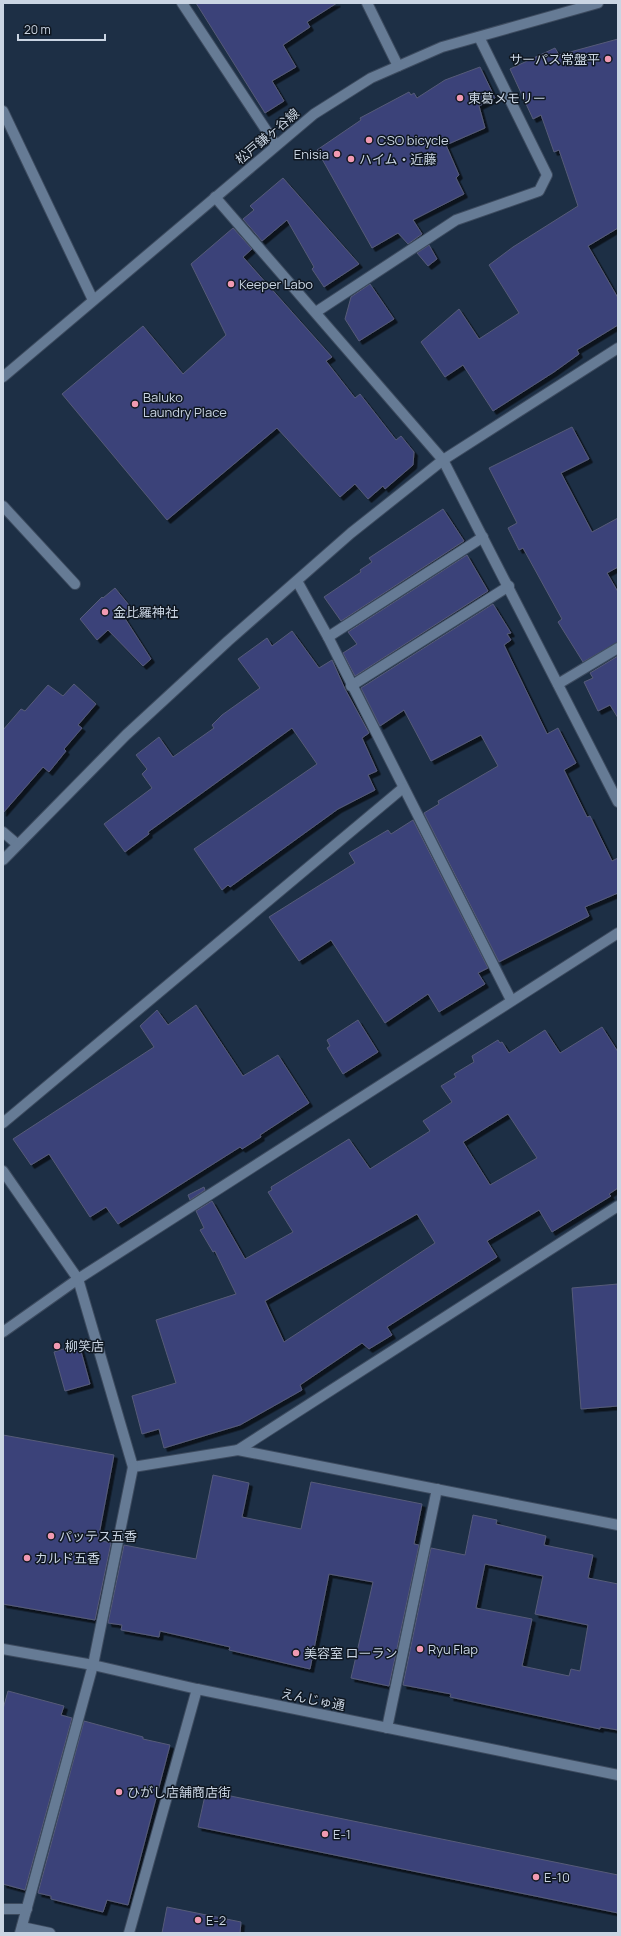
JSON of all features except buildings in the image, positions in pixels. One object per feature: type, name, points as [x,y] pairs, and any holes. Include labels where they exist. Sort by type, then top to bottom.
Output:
[{"type":"street","points":[[182,3],[276,145]]},
{"type":"street","points":[[367,3],[398,66]]},
{"type":"street","name":"松戸鎌ヶ谷線","points":[[3,377],[314,114],[371,78],[442,47],[598,3]]},
{"type":"street","points":[[316,312],[456,220],[540,191],[547,175],[479,37]]},
{"type":"street","points":[[3,111],[93,300]]},
{"type":"street","points":[[215,197],[443,460],[509,586],[618,802]]},
{"type":"street","points":[[3,860],[17,844],[126,735],[228,641],[351,533],[443,460],[618,348]]},
{"type":"street","points":[[3,506],[75,584]]},
{"type":"street","points":[[328,637],[483,537]]},
{"type":"street","points":[[297,582],[328,637],[351,686],[511,1000]]},
{"type":"street","points":[[351,686],[509,586]]},
{"type":"street","points":[[558,684],[618,648]]},
{"type":"street","points":[[3,1123],[403,788]]},
{"type":"street","points":[[3,832],[17,844]]},
{"type":"street","points":[[3,1332],[78,1279],[511,1000],[618,933]]},
{"type":"street","points":[[3,1171],[78,1279],[133,1467],[93,1665],[21,1930],[50,1933]]},
{"type":"street","points":[[238,1450],[618,1206]]},
{"type":"street","points":[[133,1467],[238,1450],[618,1525]]},
{"type":"street","points":[[387,1728],[437,1489]]},
{"type":"street","name":"えんじゅ通","points":[[3,1650],[93,1665],[198,1689],[618,1775]]},
{"type":"street","points":[[129,1933],[198,1689]]},
{"type":"street","points":[[3,1910],[27,1909]]},
{"type":"place","name":"サーパス常盤平","points":[[608,59]]},
{"type":"place","name":"東葛メモリー","points":[[460,98]]},
{"type":"place","name":"CSO bicycle","points":[[369,140]]},
{"type":"place","name":"Enisia","points":[[337,154]]},
{"type":"place","name":"ハイム・近藤","points":[[351,159]]},
{"type":"place","name":"Keeper Labo","points":[[231,284]]},
{"type":"place","name":"Baluko Laundry Place","points":[[135,404]]},
{"type":"place","name":"金比羅神社","points":[[105,612]]},
{"type":"place","name":"柳笑店","points":[[57,1346]]},
{"type":"place","name":"パッテス五香","points":[[51,1536]]},
{"type":"place","name":"カルド五香","points":[[27,1558]]},
{"type":"place","name":"Ryu Flap","points":[[420,1649]]},
{"type":"place","name":"美容室 ローラン","points":[[296,1653]]},
{"type":"place","name":"ひがし店舗商店街","points":[[119,1792]]},
{"type":"place","name":"E-1","points":[[325,1834]]},
{"type":"place","name":"E-10","points":[[536,1877]]},
{"type":"place","name":"E-2","points":[[198,1920]]}]
